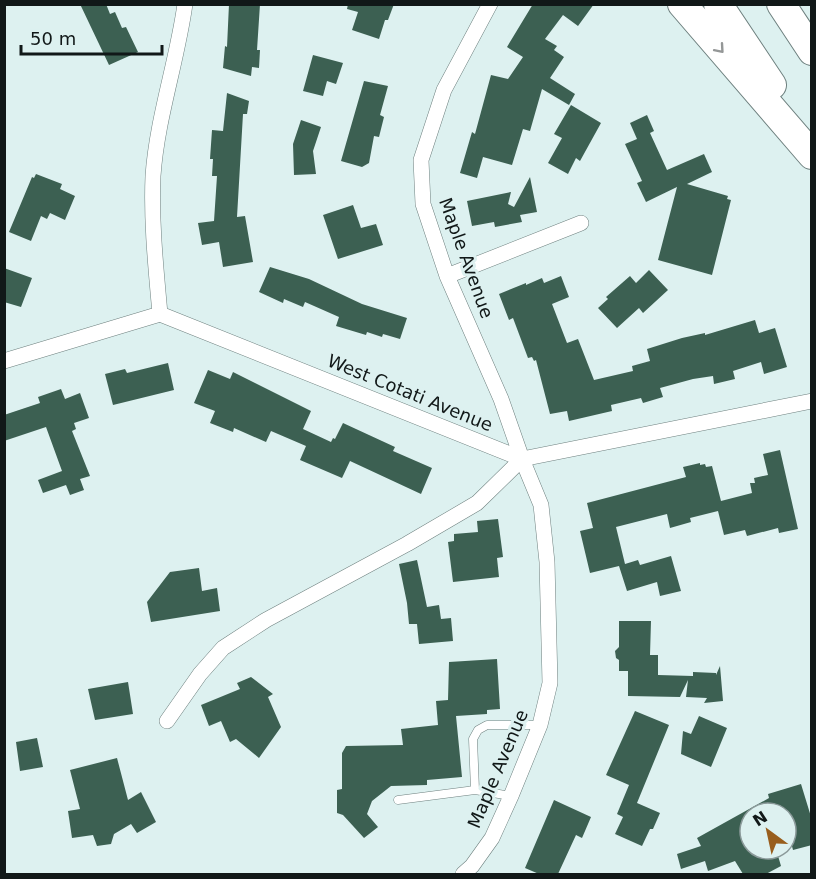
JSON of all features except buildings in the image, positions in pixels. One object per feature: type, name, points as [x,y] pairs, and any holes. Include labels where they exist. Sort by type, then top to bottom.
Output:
[{"type":"highway","points":[[682,4],[812,154]]},
{"type":"highway","points":[[718,4],[812,146]]},
{"type":"highway","points":[[782,4],[812,51]]},
{"type":"street","points":[[4,362],[160,314],[153,176],[184,4]]},
{"type":"street","name":"Maple Avenue","points":[[463,874],[472,866],[492,838],[540,725],[550,683],[547,562],[542,505],[522,459],[501,399],[447,276],[423,204],[421,160],[444,90],[490,4]]},
{"type":"street","points":[[447,276],[581,223]]},
{"type":"street","name":"West Cotati Avenue","points":[[160,314],[522,459]]},
{"type":"street","points":[[167,721],[200,674],[223,648],[266,620],[407,544],[477,503],[522,459],[812,401]]},
{"type":"lane","points":[[475,790],[473,739],[478,730],[487,724],[540,725]]},
{"type":"lane","points":[[398,800],[475,790],[511,796]]}]
